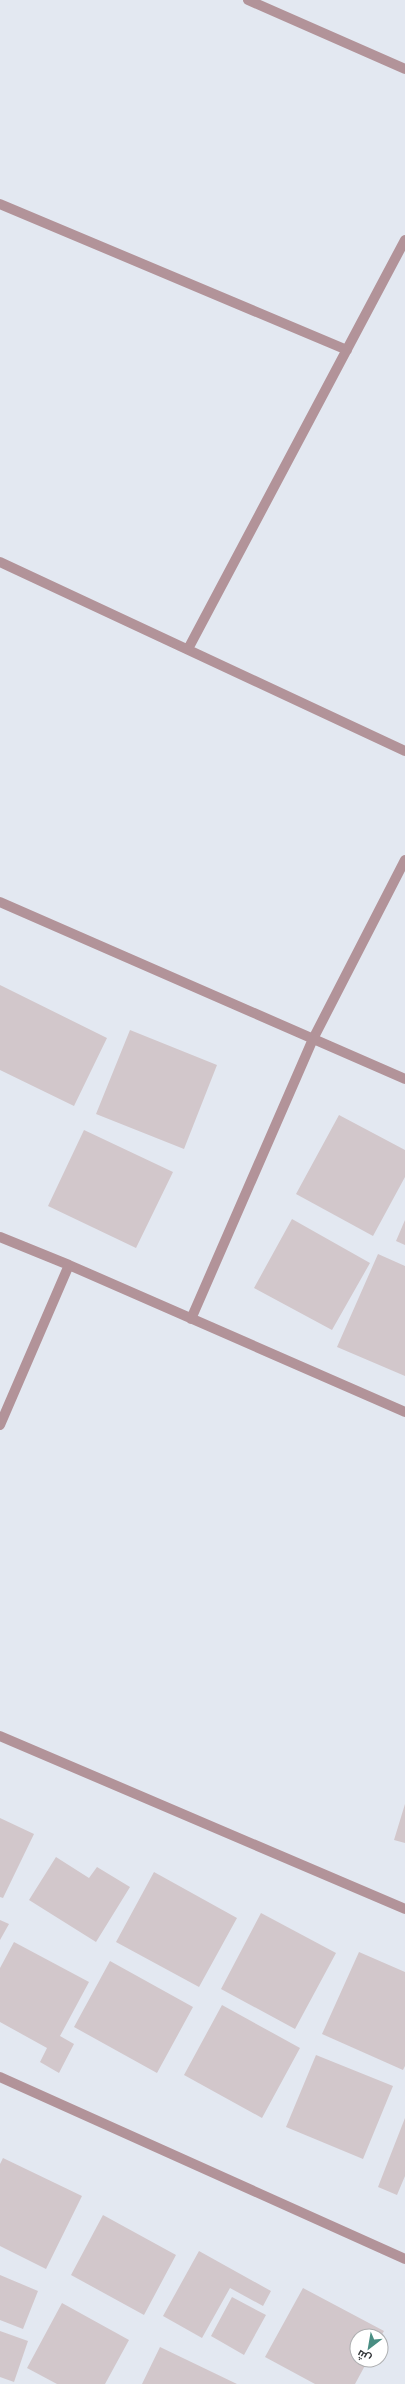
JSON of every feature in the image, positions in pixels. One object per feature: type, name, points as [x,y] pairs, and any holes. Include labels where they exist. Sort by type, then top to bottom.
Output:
[{"type":"street","points":[[248,0],[405,69]]},
{"type":"street","points":[[0,204],[346,350]]},
{"type":"street","points":[[188,649],[405,240]]},
{"type":"street","points":[[0,562],[405,751]]},
{"type":"street","points":[[191,1319],[313,1040],[405,860]]},
{"type":"street","points":[[0,902],[405,1079]]},
{"type":"street","points":[[0,1236],[405,1412]]},
{"type":"street","points":[[0,1425],[69,1265]]},
{"type":"street","points":[[0,1736],[405,1909]]},
{"type":"street","points":[[0,2077],[405,2259]]},
{"type":"building","points":[[0,985],[107,1038],[74,1106],[0,1070]]},
{"type":"building","points":[[130,1030],[217,1065],[184,1149],[96,1114]]},
{"type":"building","points":[[339,1115],[405,1150],[405,1177],[373,1236],[296,1194]]},
{"type":"building","points":[[84,1130],[173,1172],[136,1248],[48,1206]]},
{"type":"building","points":[[292,1219],[370,1263],[332,1330],[254,1288]]},
{"type":"building","points":[[405,1220],[405,1245],[396,1241]]},
{"type":"building","points":[[378,1254],[405,1266],[405,1376],[337,1347]]},
{"type":"building","points":[[405,1804],[405,1843],[394,1840]]},
{"type":"building","points":[[0,1818],[34,1834],[3,1898],[0,1897]]},
{"type":"building","points":[[56,1857],[89,1878],[97,1867],[130,1887],[96,1942],[29,1900]]},
{"type":"building","points":[[154,1872],[237,1918],[199,1987],[116,1942]]},
{"type":"building","points":[[261,1913],[336,1953],[295,2029],[221,1989]]},
{"type":"building","points":[[0,1920],[9,1924],[0,1940]]},
{"type":"building","points":[[14,1942],[89,1982],[60,2036],[74,2044],[59,2073],[40,2062],[47,2048],[0,2022],[0,1968]]},
{"type":"building","points":[[359,1952],[405,1972],[405,2066],[403,2070],[322,2034]]},
{"type":"building","points":[[110,1961],[193,2007],[157,2073],[74,2027]]},
{"type":"building","points":[[222,2005],[300,2048],[262,2118],[184,2075]]},
{"type":"building","points":[[316,2055],[393,2086],[363,2159],[286,2127]]},
{"type":"building","points":[[405,2118],[405,2176],[397,2195],[378,2187]]},
{"type":"building","points":[[3,2158],[82,2196],[46,2269],[0,2246],[0,2164]]},
{"type":"building","points":[[103,2215],[176,2255],[144,2315],[71,2275]]},
{"type":"building","points":[[199,2251],[271,2291],[263,2306],[230,2288],[202,2338],[163,2316]]},
{"type":"building","points":[[0,2275],[38,2291],[23,2329],[0,2320]]},
{"type":"building","points":[[303,2288],[378,2328],[349,2328],[349,2368],[364,2368],[355,2384],[315,2384],[265,2357]]},
{"type":"building","points":[[232,2297],[266,2315],[244,2355],[211,2336]]},
{"type":"building","points":[[62,2303],[129,2340],[105,2384],[57,2384],[27,2368]]},
{"type":"building","points":[[0,2331],[28,2341],[14,2382],[0,2377]]},
{"type":"building","points":[[160,2347],[237,2384],[142,2384]]}]
